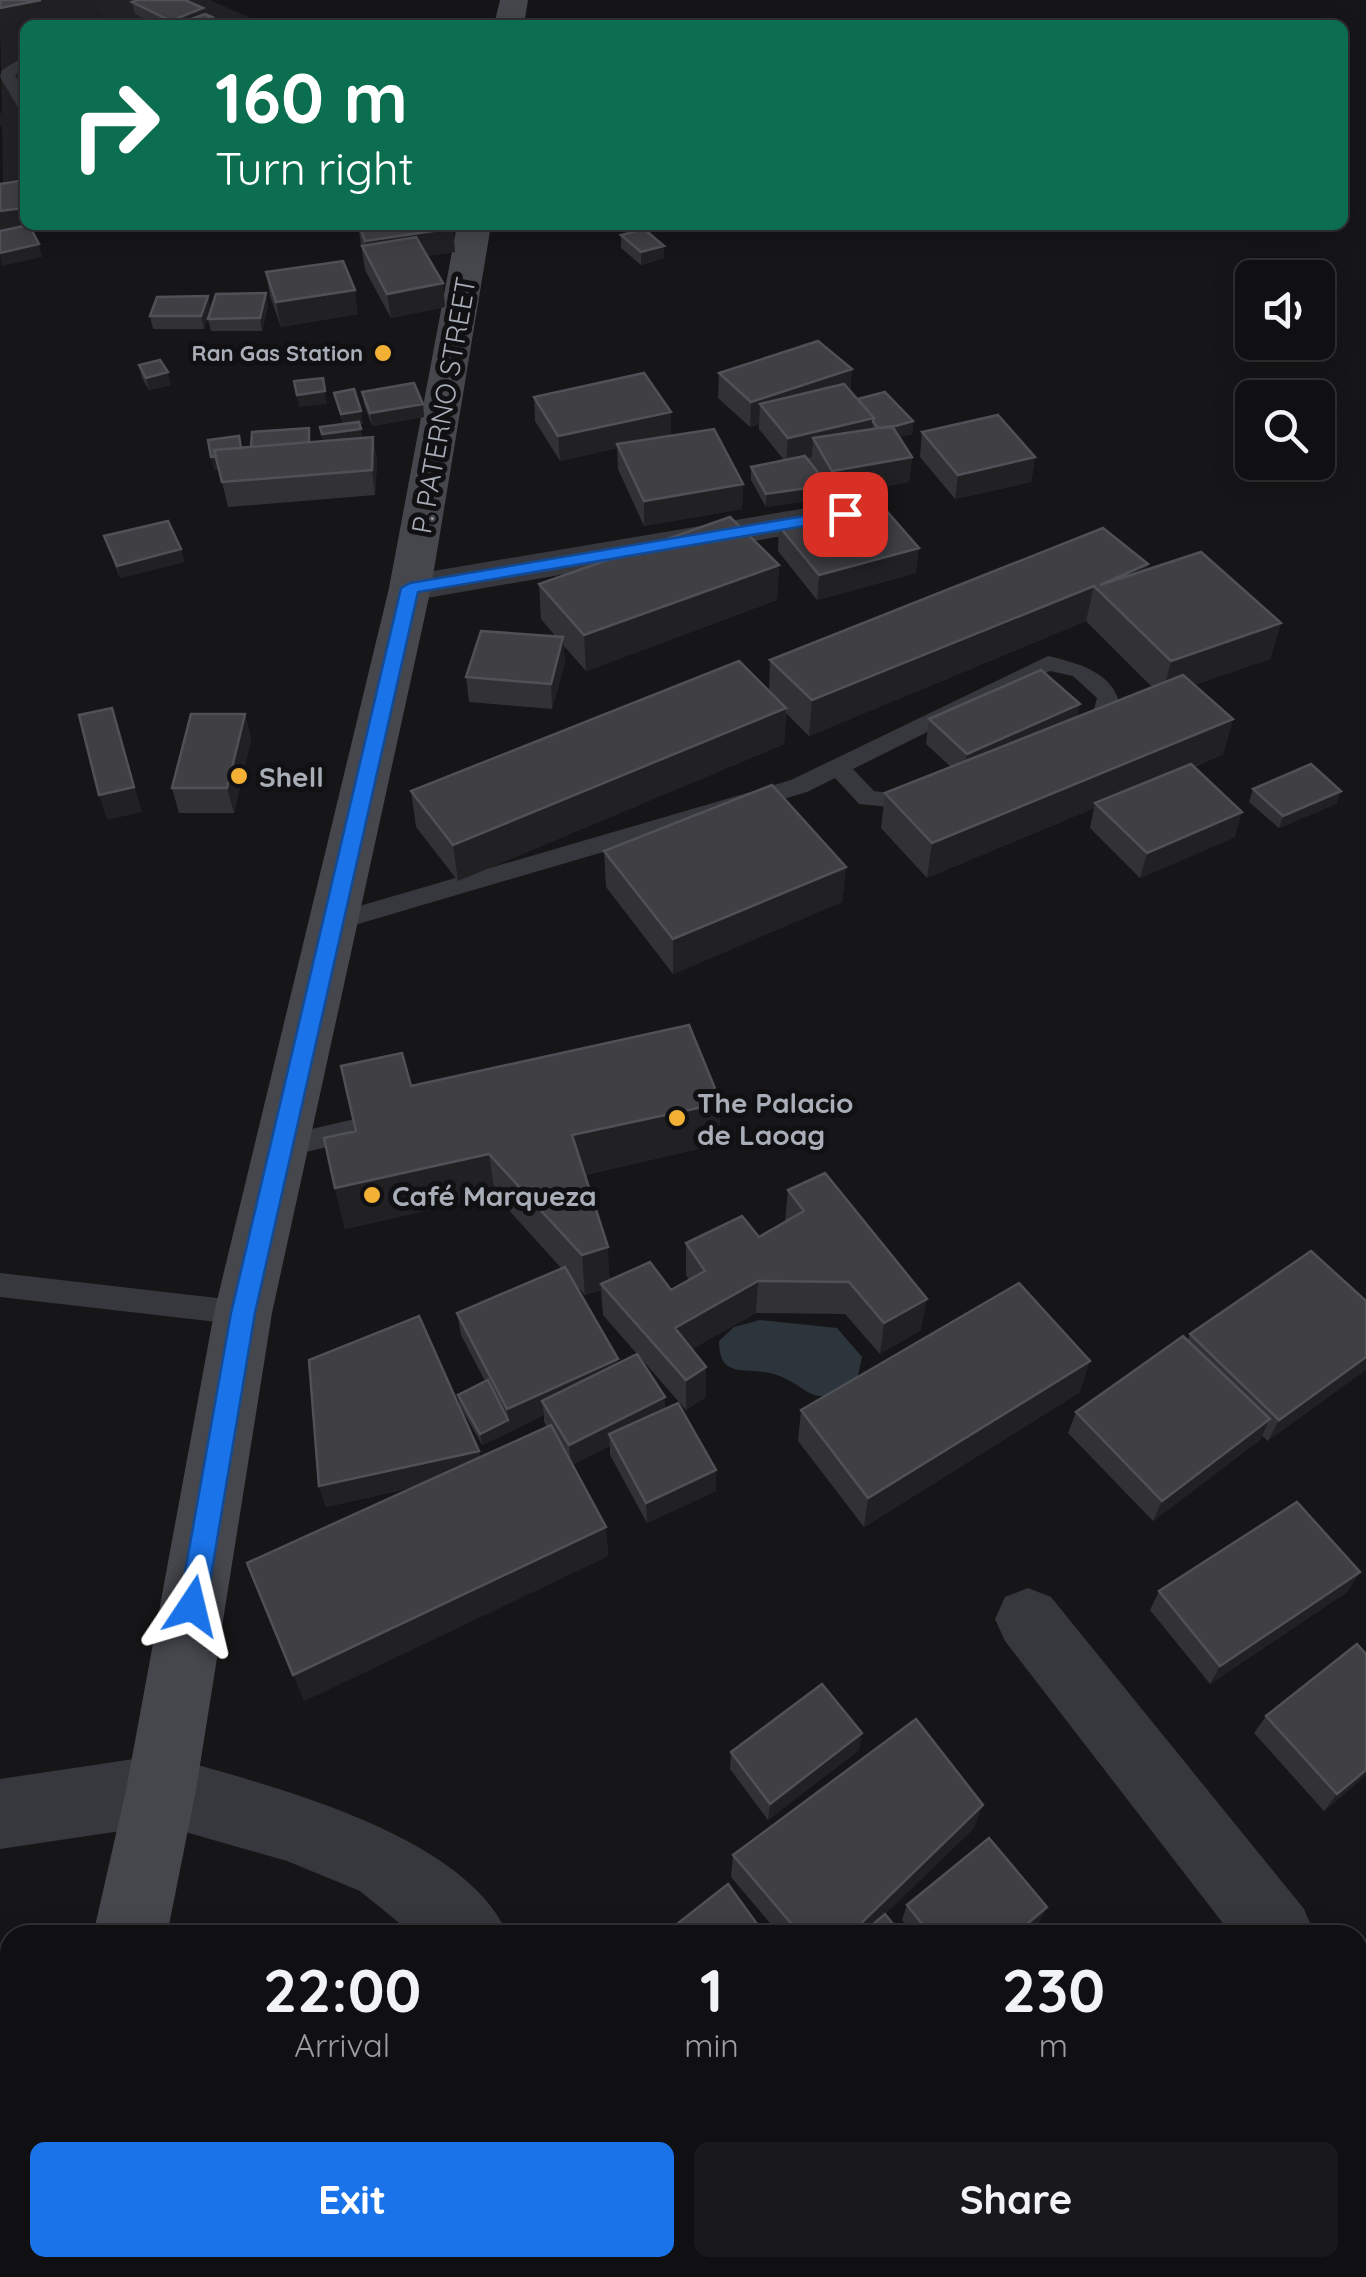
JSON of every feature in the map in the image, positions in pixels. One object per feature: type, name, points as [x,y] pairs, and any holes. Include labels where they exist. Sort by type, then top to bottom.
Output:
[{"type":"main road","name":"P. PATERNO STREET","points":[[132,1925],[161,1790],[243,1313],[410,588],[473,230]]},
{"type":"street","points":[[410,588],[883,508]]},
{"type":"street","points":[[1028,1619],[1270,1925]]},
{"type":"street","points":[[0,1814],[161,1790],[287,1826],[385,1865],[459,1925]]},
{"type":"lane","points":[[20,64],[7,73],[8,84],[20,100]]},
{"type":"lane","points":[[331,923],[799,786],[838,766],[1048,663],[1081,670],[1108,696],[1109,709],[1100,722],[913,804],[867,798],[838,766]]},
{"type":"lane","points":[[281,1146],[355,1130]]},
{"type":"lane","points":[[0,1285],[243,1313]]},
{"type":"shaded area","points":[[51,0],[210,0],[255,20],[20,20],[20,179],[3,182],[0,10]]},
{"type":"shaded area","points":[[760,1320],[837,1328],[862,1357],[857,1380],[841,1390],[819,1396],[770,1373],[728,1366],[720,1353],[719,1341],[734,1327]]},
{"type":"building","points":[[0,0],[41,0],[0,8]]},
{"type":"building","points":[[185,0],[203,8],[169,20],[132,2]]},
{"type":"building","points":[[205,14],[212,17],[203,20],[188,20]]},
{"type":"building","points":[[20,181],[20,209],[0,211],[0,184]]},
{"type":"building","points":[[20,227],[20,230],[32,230],[39,244],[0,253],[0,231]]},
{"type":"building","points":[[361,230],[439,230],[365,241]]},
{"type":"building","points":[[645,230],[664,246],[641,252],[621,235]]},
{"type":"building","points":[[416,237],[443,283],[387,294],[362,246]]},
{"type":"building","points":[[343,261],[355,290],[276,302],[266,272]]},
{"type":"building","points":[[266,293],[260,318],[208,319],[216,294]]},
{"type":"building","points":[[208,296],[201,316],[150,316],[157,297]]},
{"type":"building","points":[[818,341],[852,369],[751,402],[719,373]]},
{"type":"building","points":[[160,360],[168,372],[146,378],[139,365]]},
{"type":"building","points":[[644,373],[671,412],[558,436],[534,397]]},
{"type":"building","points":[[323,378],[325,391],[297,395],[294,381]]},
{"type":"building","points":[[414,383],[423,404],[370,413],[362,392]]},
{"type":"building","points":[[844,384],[874,418],[788,438],[760,404]]},
{"type":"building","points":[[354,389],[361,411],[341,414],[334,393]]},
{"type":"building","points":[[885,392],[913,421],[878,428],[858,399]]},
{"type":"building","points":[[998,415],[1035,457],[958,475],[922,432]]},
{"type":"building","points":[[359,422],[361,429],[322,434],[320,427]]},
{"type":"building","points":[[892,426],[912,457],[832,471],[813,438]]},
{"type":"building","points":[[309,428],[309,442],[251,447],[252,432]]},
{"type":"building","points":[[714,429],[743,484],[644,501],[617,444]]},
{"type":"building","points":[[239,436],[241,448],[214,450],[216,456],[211,457],[208,440]]},
{"type":"building","points":[[373,437],[372,470],[222,482],[214,450]]},
{"type":"building","points":[[805,456],[828,485],[766,494],[751,467]]},
{"type":"building","points":[[877,500],[919,548],[819,575],[779,526]]},
{"type":"building","points":[[730,517],[779,565],[584,635],[539,584]]},
{"type":"building","points":[[168,521],[181,549],[117,566],[104,536]]},
{"type":"building","points":[[1103,528],[1148,564],[1100,585],[1201,552],[1281,623],[1171,661],[1094,586],[812,700],[770,660]]},
{"type":"building","points":[[481,631],[563,637],[551,684],[466,677]]},
{"type":"building","points":[[739,661],[786,708],[453,845],[411,791]]},
{"type":"building","points":[[1041,670],[1080,704],[967,754],[929,719]]},
{"type":"building","points":[[1183,675],[1233,719],[932,843],[885,793]]},
{"type":"building","points":[[112,708],[134,787],[99,795],[79,715]]},
{"type":"building","points":[[191,714],[245,714],[227,788],[172,788]]},
{"type":"building","points":[[1191,764],[1242,812],[1147,853],[1095,803]]},
{"type":"building","points":[[1311,764],[1341,791],[1283,816],[1253,789]]},
{"type":"building","points":[[772,785],[846,867],[673,939],[604,851]]},
{"type":"building","points":[[689,1025],[721,1103],[572,1135],[608,1247],[582,1255],[489,1154],[335,1188],[324,1138],[356,1131],[341,1066],[402,1053],[411,1086]]},
{"type":"building","points":[[825,1173],[927,1299],[884,1323],[849,1282],[758,1281],[675,1328],[706,1367],[686,1380],[601,1284],[650,1262],[671,1290],[705,1271],[686,1243],[742,1216],[759,1237],[804,1211],[788,1190]]},
{"type":"building","points":[[1311,1251],[1366,1301],[1366,1357],[1279,1420],[1190,1334]]},
{"type":"building","points":[[565,1267],[618,1359],[507,1409],[457,1313]]},
{"type":"building","points":[[1019,1283],[1090,1361],[868,1498],[801,1410]]},
{"type":"building","points":[[419,1316],[479,1451],[319,1486],[309,1360]]},
{"type":"building","points":[[1183,1336],[1270,1419],[1162,1501],[1076,1412]]},
{"type":"building","points":[[637,1354],[665,1397],[569,1445],[542,1401]]},
{"type":"building","points":[[488,1380],[508,1420],[480,1434],[458,1395]]},
{"type":"building","points":[[678,1403],[716,1470],[646,1503],[609,1434]]},
{"type":"building","points":[[551,1425],[606,1527],[293,1675],[247,1563]]},
{"type":"building","points":[[1297,1502],[1360,1572],[1220,1666],[1159,1591]]},
{"type":"building","points":[[1357,1644],[1366,1654],[1366,1770],[1337,1794],[1266,1716]]},
{"type":"building","points":[[822,1684],[862,1733],[770,1804],[731,1752]]},
{"type":"building","points":[[916,1719],[983,1805],[859,1925],[792,1925],[733,1855]]},
{"type":"building","points":[[989,1838],[1047,1907],[1026,1925],[923,1925],[907,1905]]},
{"type":"building","points":[[728,1884],[758,1925],[676,1925]]},
{"type":"building","points":[[885,1914],[894,1925],[872,1925]]},
{"type":"place","name":"Ran Gas Station","points":[[383,353]]},
{"type":"place","name":"Shell","points":[[239,776]]},
{"type":"place","name":"The Palacio de Laoag","points":[[677,1118]]},
{"type":"place","name":"Café Marqueza","points":[[372,1195]]},
{"type":"route","points":[[192,1606],[243,1313],[410,588],[845,514]]}]
